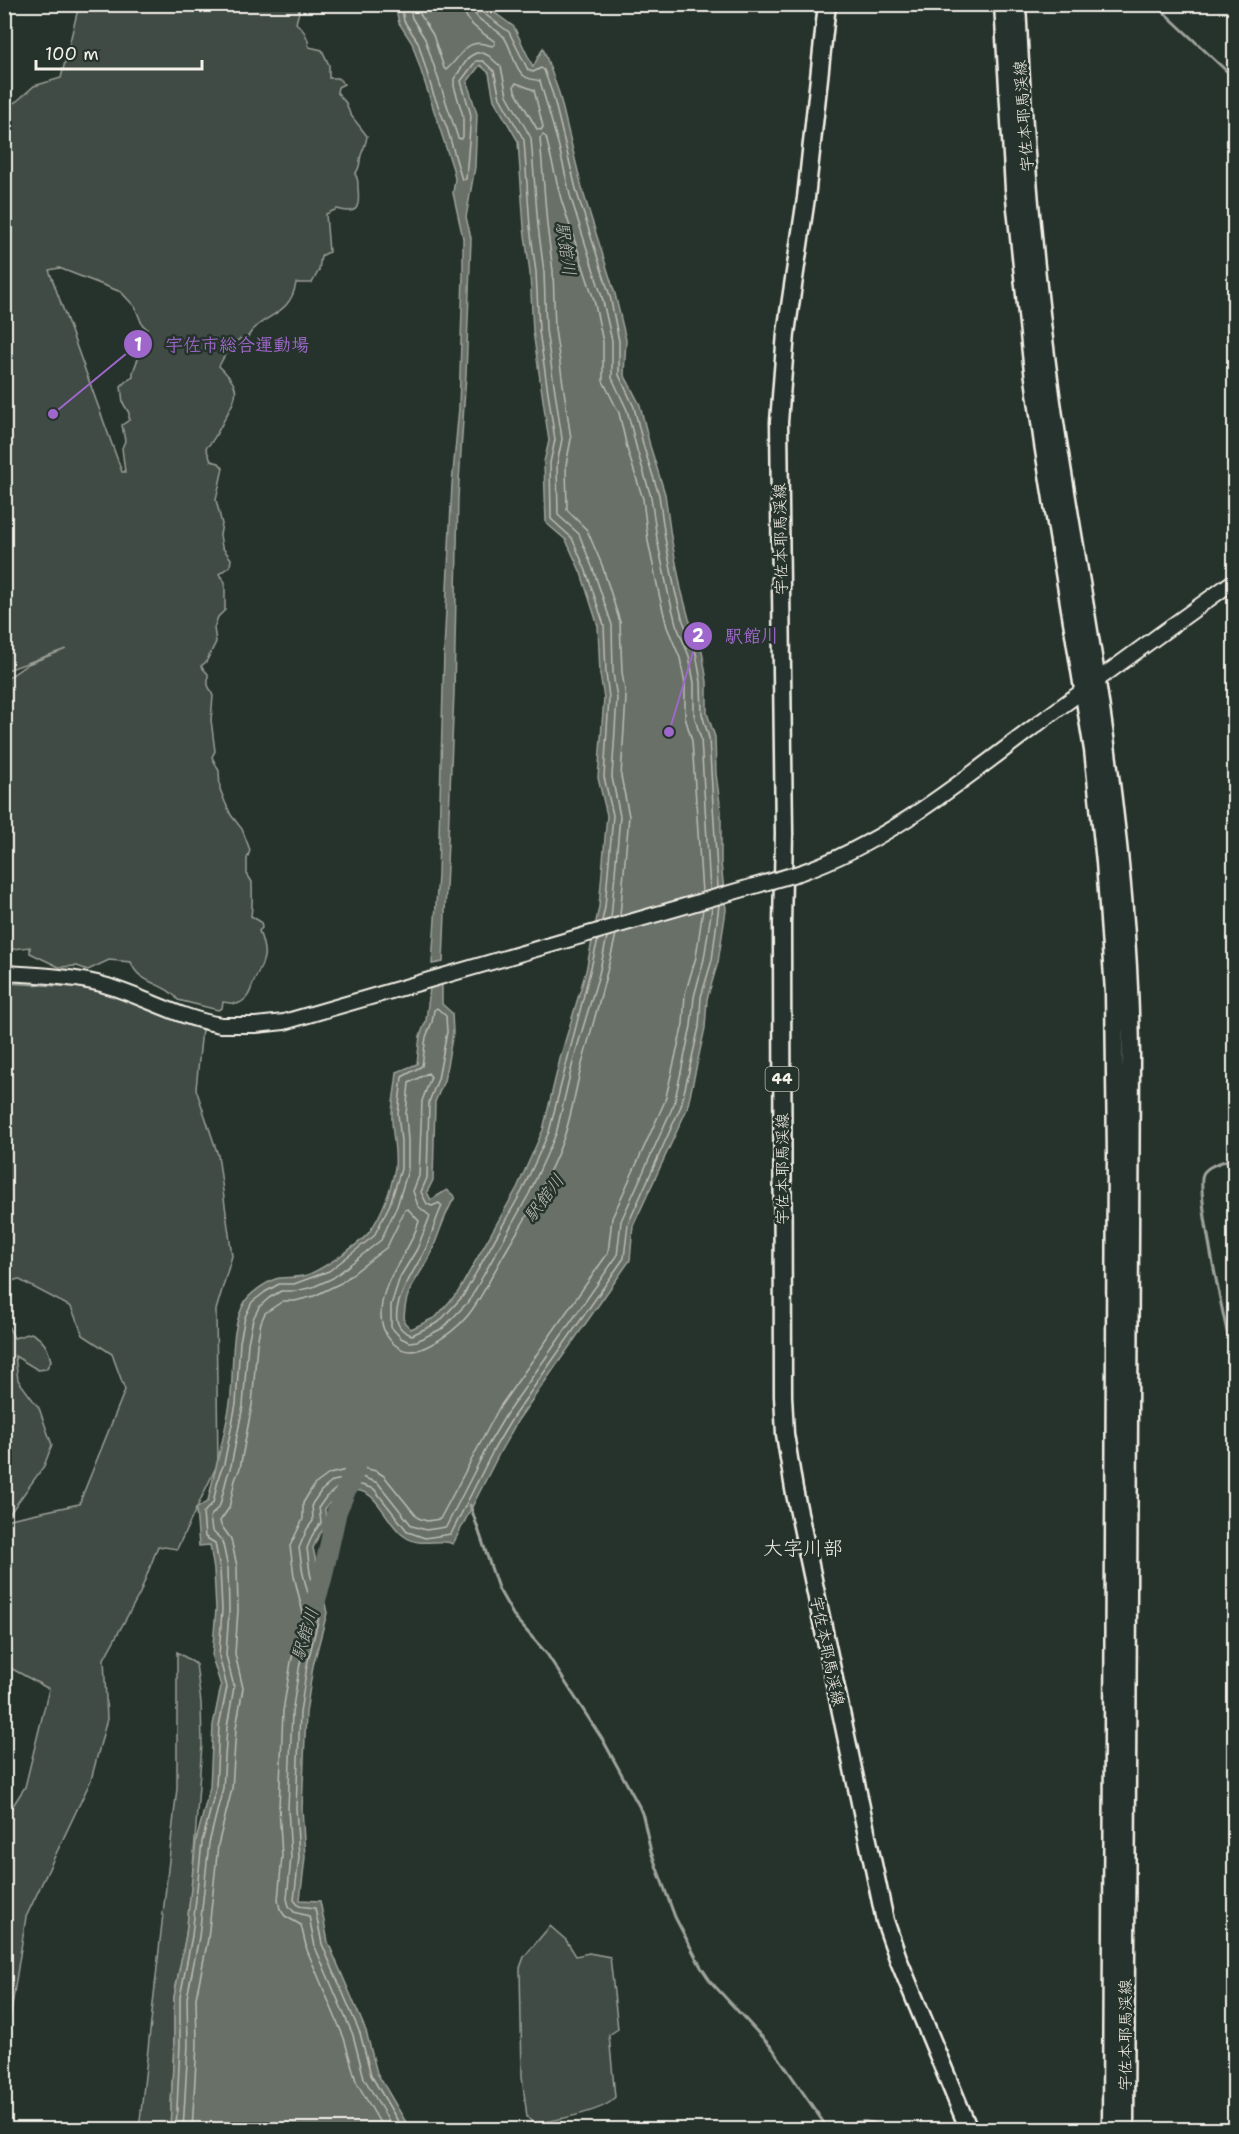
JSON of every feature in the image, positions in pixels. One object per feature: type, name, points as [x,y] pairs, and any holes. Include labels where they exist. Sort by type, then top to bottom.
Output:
[{"type":"main road","name":"宇佐本耶馬渓線","points":[[827,4],[806,198],[786,333],[779,422],[784,834],[782,924],[784,1417],[794,1489],[878,1892],[894,1947],[969,2130]]},
{"type":"main road","name":"宇佐本耶馬渓線","points":[[1003,4],[1014,189],[1032,363],[1043,444],[1115,820],[1127,944],[1130,1020],[1125,2130]]},
{"type":"main road","name":"宇佐本耶馬渓線","points":[[1017,4],[1023,138],[1039,291],[1090,685],[1114,992],[1116,1068],[1111,2130]]},
{"type":"street","points":[[4,973],[97,983],[190,1018],[221,1025],[284,1022],[799,873],[846,854],[892,829],[1234,581]]},
{"type":"shaded area","points":[[79,5],[304,5],[300,8],[296,23],[305,34],[309,47],[322,50],[329,65],[329,78],[338,78],[344,84],[338,87],[337,92],[367,136],[355,174],[358,182],[358,205],[353,210],[337,209],[326,214],[329,252],[321,256],[319,270],[312,283],[296,283],[288,303],[259,324],[246,340],[240,339],[235,342],[232,353],[226,353],[219,366],[232,382],[236,394],[215,437],[206,448],[211,461],[219,463],[223,468],[216,500],[222,524],[220,535],[222,547],[231,559],[230,566],[219,574],[225,582],[225,610],[218,617],[214,628],[216,642],[206,662],[201,666],[208,674],[208,685],[213,696],[211,720],[215,751],[212,757],[219,771],[220,789],[231,815],[242,829],[250,850],[247,859],[247,874],[252,882],[251,916],[261,922],[262,928],[259,931],[264,955],[262,965],[245,999],[237,1004],[223,1002],[222,1008],[218,1010],[178,1000],[167,990],[140,975],[131,962],[109,960],[88,970],[77,966],[59,967],[30,953],[30,947],[5,950],[5,680],[28,664],[66,649],[5,671],[5,101],[10,105],[34,86],[61,78]],"holes":[[[59,268],[121,292],[135,307],[142,324],[147,329],[138,343],[140,353],[133,377],[121,386],[123,403],[129,413],[129,420],[122,425],[125,441],[122,448],[125,472],[122,472],[49,270]]]},
{"type":"shaded area","points":[[5,983],[78,987],[121,996],[202,1029],[196,1089],[218,1155],[232,1256],[216,1310],[218,1463],[177,1549],[158,1546],[140,1593],[104,1659],[107,1719],[91,1780],[26,1917],[5,2050],[5,1818],[25,1787],[49,1689],[5,1665],[4,1318],[14,1338],[31,1333],[42,1341],[48,1352],[51,1361],[46,1369],[38,1370],[15,1356],[18,1380],[39,1408],[52,1445],[44,1466],[5,1520],[79,1504],[125,1390],[112,1354],[83,1335],[71,1307],[18,1279],[5,1284]]},
{"type":"shaded area","points":[[177,1652],[196,1664],[201,1703],[202,1744],[192,1881],[186,1935],[174,1997],[170,2129],[139,2130],[177,1788]]},
{"type":"shaded area","points":[[550,1926],[566,1940],[576,1956],[589,1953],[610,1957],[618,2029],[609,2035],[615,2097],[610,2102],[590,2111],[533,2123],[527,2117],[522,2076],[520,1968],[524,1957]]},
{"type":"water","points":[[395,5],[484,5],[514,27],[533,67],[543,48],[559,93],[583,192],[615,294],[626,340],[624,374],[640,405],[665,494],[681,589],[689,619],[702,651],[707,682],[707,713],[715,737],[716,774],[721,811],[721,863],[726,910],[718,962],[707,999],[705,1028],[687,1109],[633,1226],[630,1260],[518,1420],[453,1544],[410,1540],[397,1530],[374,1499],[359,1491],[350,1491],[336,1497],[325,1509],[327,1525],[313,1548],[327,1613],[313,1666],[306,1713],[302,1808],[305,1857],[300,1900],[320,1901],[328,1942],[366,2031],[377,2073],[410,2129],[170,2130],[174,1997],[186,1935],[196,1841],[210,1787],[213,1725],[221,1686],[212,1657],[216,1609],[214,1570],[210,1545],[199,1546],[196,1509],[208,1501],[225,1428],[230,1403],[234,1337],[240,1312],[252,1293],[271,1281],[303,1276],[341,1256],[366,1236],[379,1217],[392,1183],[395,1167],[392,1113],[397,1072],[417,1064],[430,988],[442,984],[442,1004],[452,1013],[453,1033],[444,1081],[435,1102],[433,1180],[427,1192],[431,1200],[447,1190],[455,1197],[431,1253],[409,1292],[404,1322],[411,1329],[436,1317],[458,1292],[517,1188],[543,1130],[561,1055],[586,971],[599,907],[607,815],[598,778],[604,698],[600,674],[598,626],[581,573],[566,540],[546,523],[544,462],[549,441],[533,331],[518,141],[494,100],[489,73],[480,65],[467,82],[477,114],[475,167],[466,217],[471,238],[466,374],[458,497],[454,692],[443,962],[432,964],[438,875],[444,652],[452,484],[459,408],[463,238],[453,193],[455,179],[453,169],[412,43],[399,23]]},
{"type":"waterway","points":[[1155,4],[1234,78]]},
{"type":"waterway","points":[[1234,1158],[1205,1171],[1202,1187],[1219,1296],[1234,1364]]},
{"type":"waterway","name":"駅館川","points":[[313,1610],[337,1511],[355,1470]]},
{"type":"waterway","points":[[470,1505],[498,1588],[515,1618],[547,1654],[604,1742],[639,1806],[651,1852],[675,1917],[711,1982],[773,2049],[826,2126],[830,2128],[865,2122],[879,2125],[887,2130]]},
{"type":"place","name":"宇佐市総合運動場","points":[[53,414]]},
{"type":"place","name":"駅館川","points":[[669,732]]},
{"type":"district","name":"大字川部","points":[[803,1548]]}]
